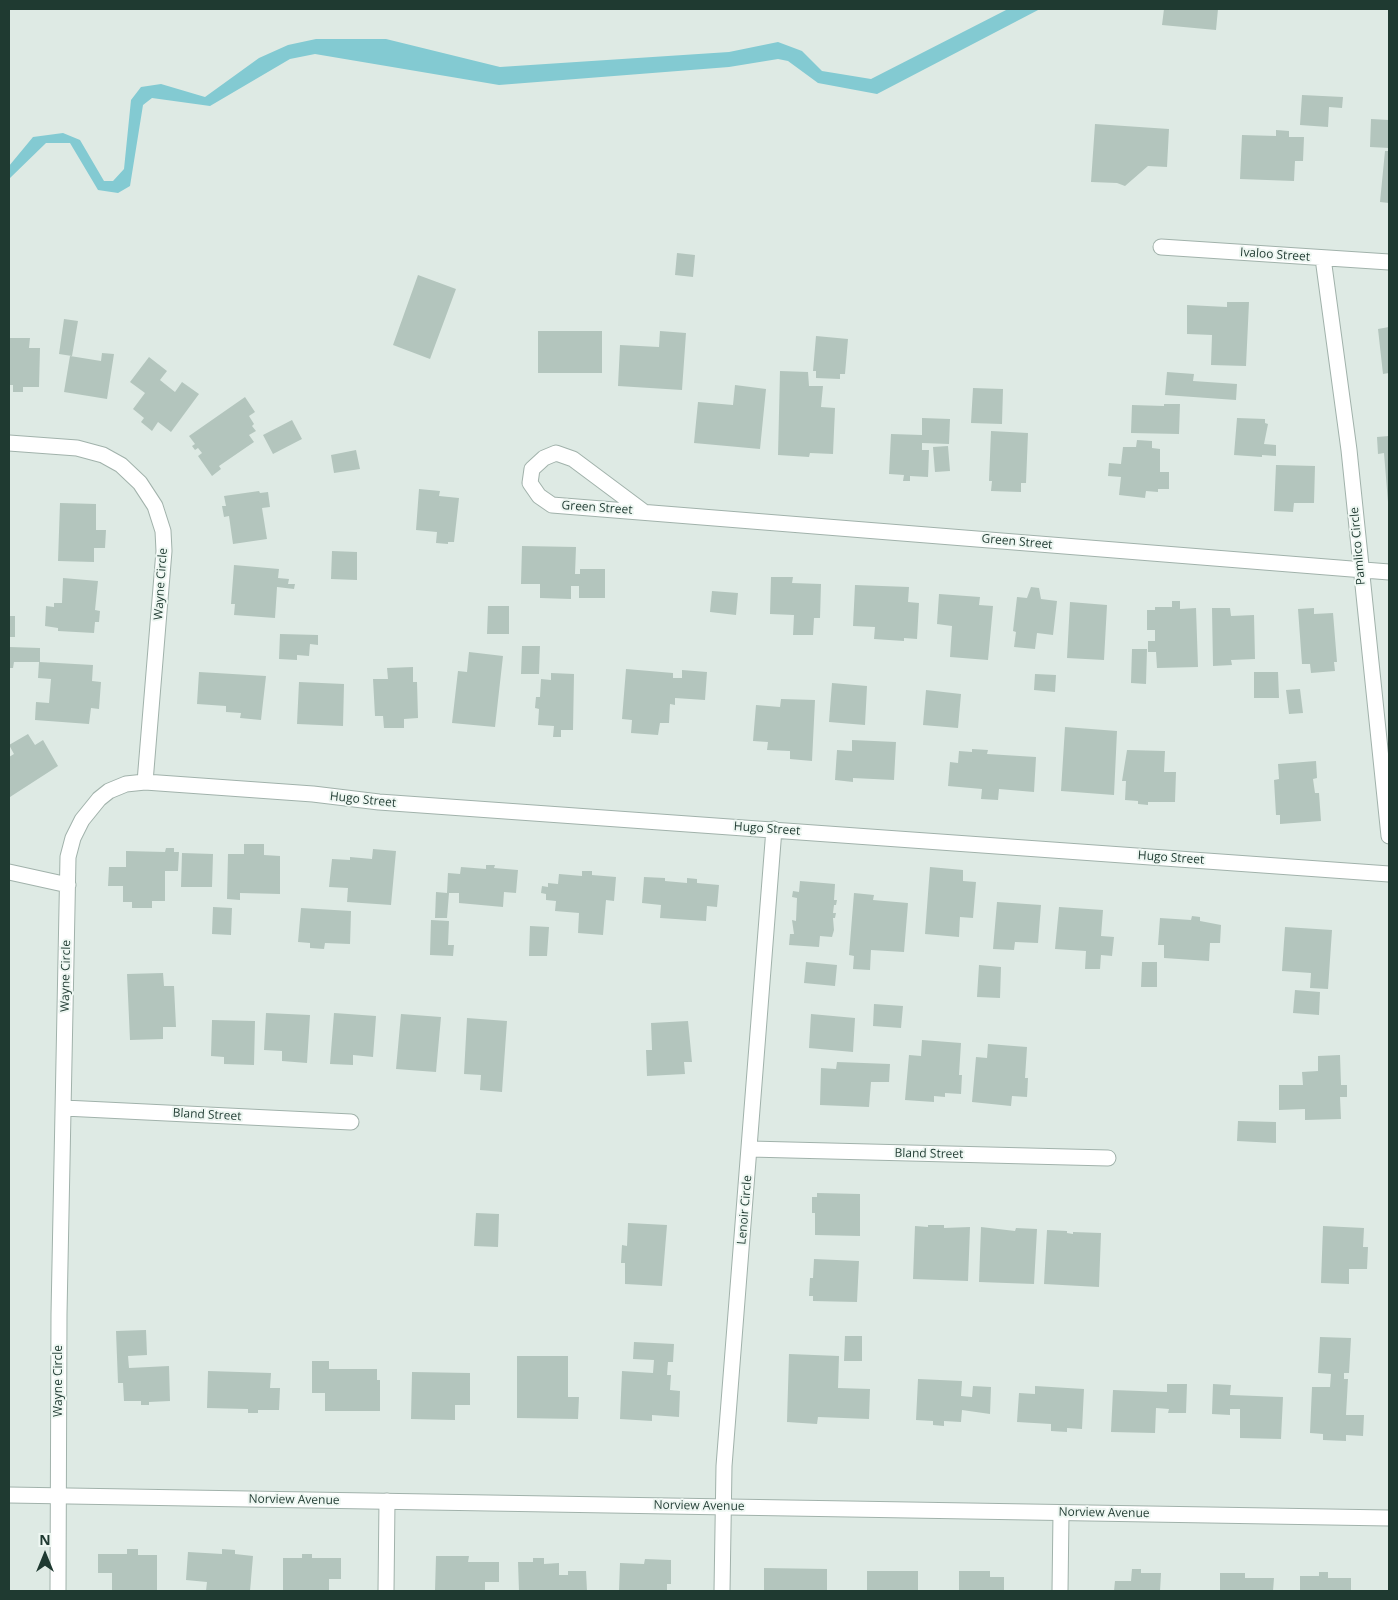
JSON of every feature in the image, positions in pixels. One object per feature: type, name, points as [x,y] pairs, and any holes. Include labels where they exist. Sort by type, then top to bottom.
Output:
[{"type":"street","name":"Ivaloo Street","points":[[1161,247],[1389,262]]},
{"type":"street","name":"Pamlico Circle","points":[[1323,258],[1349,450],[1389,836]]},
{"type":"street","name":"Wayne Circle","points":[[9,443],[77,448],[103,455],[121,465],[140,484],[155,506],[163,531],[164,551],[145,782],[126,784],[110,791],[100,799],[82,820],[73,838],[68,857],[59,1314],[58,1591]]},
{"type":"street","name":"Green Street","points":[[644,512],[572,459],[556,453],[544,458],[532,469],[530,483],[539,496],[552,505],[1389,572]]},
{"type":"street","name":"Hugo Street","points":[[145,782],[313,794],[379,802],[1389,874]]},
{"type":"street","name":"Lenoir Circle","points":[[722,1591],[723,1506],[774,829]]},
{"type":"street","points":[[9,872],[68,885]]},
{"type":"street","name":"Bland Street","points":[[64,1108],[351,1122]]},
{"type":"street","name":"Bland Street","points":[[750,1150],[1108,1158]]},
{"type":"street","name":"Norview Avenue","points":[[9,1495],[1389,1518]]},
{"type":"street","points":[[386,1591],[387,1501]]},
{"type":"street","points":[[1060,1591],[1061,1513]]},
{"type":"water","points":[[1008,9],[1040,9],[877,94],[818,83],[788,61],[778,59],[729,67],[499,85],[315,54],[290,59],[210,106],[152,98],[143,105],[130,186],[118,193],[98,190],[70,143],[46,143],[9,179],[9,166],[33,137],[63,133],[80,140],[104,181],[113,181],[124,169],[131,100],[141,87],[161,84],[205,97],[259,58],[288,45],[316,39],[386,39],[500,67],[729,52],[778,42],[802,51],[822,71],[871,79]]},
{"type":"building","points":[[1164,9],[1218,9],[1216,30],[1162,25]]},
{"type":"building","points":[[1302,95],[1343,97],[1342,108],[1329,107],[1328,127],[1300,125]]},
{"type":"building","points":[[1371,119],[1389,120],[1389,148],[1370,147]]},
{"type":"building","points":[[1095,124],[1169,129],[1167,167],[1148,166],[1125,186],[1117,183],[1091,182]]},
{"type":"building","points":[[1276,130],[1289,131],[1289,137],[1304,137],[1303,161],[1295,161],[1294,181],[1240,179],[1242,135],[1276,136]]},
{"type":"building","points":[[1385,151],[1389,151],[1389,203],[1380,202]]},
{"type":"building","points":[[677,253],[695,255],[693,277],[675,275]]},
{"type":"building","points":[[418,275],[456,289],[430,359],[393,345]]},
{"type":"building","points":[[1227,302],[1249,302],[1246,366],[1211,365],[1212,335],[1187,334],[1187,305],[1227,307]]},
{"type":"building","points":[[64,319],[78,321],[72,356],[59,354]]},
{"type":"building","points":[[1389,327],[1389,373],[1383,374],[1378,329]]},
{"type":"building","points":[[538,331],[602,331],[602,373],[538,373]]},
{"type":"building","points":[[660,331],[686,333],[682,390],[618,386],[620,345],[659,347]]},
{"type":"building","points":[[816,336],[848,339],[845,374],[840,374],[840,379],[816,378],[816,371],[813,371]]},
{"type":"building","points":[[9,338],[30,338],[29,348],[40,348],[39,387],[23,387],[23,392],[13,392],[13,385],[9,385]]},
{"type":"building","points":[[102,353],[114,354],[107,399],[64,392],[70,356],[101,361]]},
{"type":"building","points":[[149,357],[167,371],[160,380],[175,392],[182,382],[199,394],[171,432],[158,422],[152,431],[141,422],[144,418],[133,409],[145,393],[130,382]]},
{"type":"building","points":[[780,371],[808,372],[809,386],[823,386],[821,407],[835,408],[833,454],[810,453],[809,457],[778,455]]},
{"type":"building","points":[[1167,372],[1194,374],[1193,381],[1237,384],[1236,400],[1165,395]]},
{"type":"building","points":[[735,385],[766,389],[760,449],[694,443],[698,402],[733,405]]},
{"type":"building","points":[[973,388],[1003,389],[1002,424],[971,423]]},
{"type":"building","points":[[245,397],[255,412],[249,416],[254,424],[252,426],[256,431],[249,435],[254,442],[219,466],[221,469],[212,476],[198,456],[202,453],[198,448],[195,450],[192,446],[195,444],[189,436]]},
{"type":"building","points":[[1164,404],[1180,404],[1179,434],[1131,433],[1132,405],[1164,406]]},
{"type":"building","points":[[922,418],[950,419],[949,444],[922,443],[922,450],[929,450],[928,477],[910,476],[910,481],[903,481],[904,475],[889,474],[891,434],[922,435]]},
{"type":"building","points":[[1237,418],[1265,419],[1265,423],[1268,424],[1264,444],[1276,445],[1276,456],[1234,455]]},
{"type":"building","points":[[292,420],[302,439],[273,454],[263,435]]},
{"type":"building","points":[[991,431],[1028,433],[1026,483],[1021,483],[1021,492],[991,491],[992,481],[989,481]]},
{"type":"building","points":[[1389,436],[1388,502],[1384,453],[1378,454],[1377,437]]},
{"type":"building","points":[[1137,440],[1152,441],[1152,448],[1160,449],[1160,472],[1169,472],[1169,489],[1158,489],[1158,492],[1146,491],[1145,498],[1119,495],[1121,477],[1108,476],[1109,463],[1121,464],[1123,447],[1136,447]]},
{"type":"building","points":[[948,446],[950,471],[935,472],[933,447]]},
{"type":"building","points":[[356,450],[360,469],[334,473],[331,455]]},
{"type":"building","points":[[1276,465],[1315,466],[1314,503],[1294,503],[1293,512],[1274,511]]},
{"type":"building","points":[[419,489],[440,491],[439,496],[459,498],[454,542],[448,542],[448,544],[436,543],[437,532],[416,530]]},
{"type":"building","points":[[259,491],[260,493],[268,492],[270,507],[262,508],[267,539],[233,544],[229,516],[224,517],[222,506],[226,506],[224,496]]},
{"type":"building","points":[[60,503],[96,504],[96,530],[106,530],[105,548],[94,548],[94,562],[58,561]]},
{"type":"building","points":[[522,546],[576,547],[575,574],[580,574],[580,569],[605,569],[605,598],[579,598],[579,586],[571,586],[571,599],[540,598],[540,584],[521,584]]},
{"type":"building","points":[[332,551],[357,552],[357,580],[331,579]]},
{"type":"building","points":[[234,565],[279,569],[278,578],[289,579],[288,584],[295,584],[294,589],[277,587],[275,618],[234,615],[235,604],[231,604]]},
{"type":"building","points":[[771,577],[793,577],[792,583],[821,584],[820,618],[814,618],[813,635],[793,635],[794,615],[770,614]]},
{"type":"building","points":[[63,578],[98,581],[95,610],[100,611],[99,622],[95,622],[94,633],[58,631],[58,628],[45,626],[46,606],[54,607],[54,603],[62,603]]},
{"type":"building","points":[[855,585],[909,587],[908,602],[919,603],[917,639],[904,638],[904,641],[874,639],[875,627],[853,626]]},
{"type":"building","points":[[1031,587],[1039,588],[1041,599],[1057,601],[1053,635],[1037,633],[1035,649],[1014,647],[1016,632],[1013,631],[1017,597],[1027,598]]},
{"type":"building","points":[[712,591],[738,593],[736,615],[710,612]]},
{"type":"building","points":[[939,594],[980,597],[979,605],[993,606],[988,660],[950,657],[952,626],[937,624]]},
{"type":"building","points":[[1172,601],[1180,601],[1180,609],[1196,608],[1198,667],[1157,668],[1156,652],[1148,652],[1148,641],[1155,641],[1155,630],[1147,630],[1147,610],[1155,610],[1155,607],[1172,607]]},
{"type":"building","points":[[1070,602],[1107,605],[1104,660],[1067,658]]},
{"type":"building","points":[[488,606],[509,606],[509,634],[487,634]]},
{"type":"building","points":[[1212,608],[1230,608],[1231,616],[1254,615],[1255,659],[1231,660],[1232,665],[1213,666]]},
{"type":"building","points":[[1314,608],[1314,614],[1333,613],[1337,662],[1334,662],[1335,671],[1311,673],[1310,664],[1302,664],[1298,609]]},
{"type":"building","points":[[9,616],[15,616],[15,637],[9,637]]},
{"type":"building","points":[[280,634],[318,635],[318,645],[310,644],[309,656],[297,655],[297,660],[279,659]]},
{"type":"building","points":[[522,646],[540,646],[539,674],[521,674]]},
{"type":"building","points":[[9,647],[40,648],[40,662],[14,662],[13,668],[9,668]]},
{"type":"building","points":[[1132,649],[1147,649],[1146,684],[1131,683]]},
{"type":"building","points":[[469,652],[503,656],[495,727],[452,723],[458,671],[467,672]]},
{"type":"building","points":[[39,662],[93,665],[92,681],[101,682],[99,709],[91,708],[89,724],[35,720],[36,702],[49,703],[51,679],[38,678]]},
{"type":"building","points":[[413,667],[413,682],[417,682],[418,718],[404,719],[404,728],[384,728],[383,716],[375,716],[373,679],[388,679],[387,668]]},
{"type":"building","points":[[626,669],[673,673],[673,678],[682,678],[682,670],[707,672],[705,700],[675,698],[675,705],[670,704],[669,723],[660,723],[658,735],[631,733],[632,720],[622,719]]},
{"type":"building","points":[[199,672],[266,676],[261,720],[240,718],[241,713],[226,712],[226,706],[197,704]]},
{"type":"building","points":[[1254,672],[1278,672],[1279,698],[1254,698]]},
{"type":"building","points":[[551,673],[574,674],[573,730],[561,730],[561,737],[553,737],[554,726],[538,725],[539,709],[535,708],[536,697],[540,697],[541,679],[551,680]]},
{"type":"building","points":[[1035,674],[1056,675],[1055,692],[1034,690]]},
{"type":"building","points":[[299,682],[344,684],[343,726],[297,724]]},
{"type":"building","points":[[832,683],[867,686],[865,725],[829,722]]},
{"type":"building","points":[[1300,689],[1303,713],[1289,714],[1286,690]]},
{"type":"building","points":[[926,690],[961,694],[958,728],[923,725]]},
{"type":"building","points":[[781,699],[815,700],[812,761],[790,759],[790,751],[767,750],[768,742],[753,741],[756,705],[780,707]]},
{"type":"building","points":[[1065,727],[1117,731],[1114,795],[1061,791]]},
{"type":"building","points":[[28,734],[35,745],[43,740],[58,766],[10,797],[9,757],[14,754],[9,745]]},
{"type":"building","points":[[852,740],[896,742],[894,780],[853,778],[853,782],[835,780],[837,750],[852,751]]},
{"type":"building","points":[[972,749],[988,750],[987,754],[1036,757],[1034,792],[999,789],[998,800],[981,799],[982,789],[948,786],[950,762],[958,763],[959,751],[972,752]]},
{"type":"building","points":[[1127,750],[1165,751],[1164,772],[1176,772],[1175,802],[1148,802],[1148,805],[1138,804],[1138,801],[1125,800],[1126,781],[1122,781]]},
{"type":"building","points":[[1316,761],[1317,778],[1313,779],[1315,793],[1319,793],[1321,821],[1280,824],[1280,815],[1276,815],[1274,780],[1279,779],[1278,764]]},
{"type":"building","points":[[244,844],[264,844],[264,855],[280,856],[280,894],[240,893],[240,900],[227,899],[228,854],[244,854]]},
{"type":"building","points":[[166,848],[174,848],[174,852],[179,852],[178,871],[165,871],[165,901],[152,901],[152,908],[132,908],[132,902],[123,902],[123,886],[108,886],[109,867],[126,867],[126,851],[165,852]]},
{"type":"building","points":[[373,849],[396,851],[391,905],[347,902],[348,888],[329,887],[332,859],[350,860],[350,857],[372,859]]},
{"type":"building","points":[[182,853],[213,854],[212,887],[181,887]]},
{"type":"building","points":[[486,865],[495,865],[494,868],[518,870],[516,893],[504,892],[503,907],[459,903],[459,893],[449,893],[447,918],[435,918],[436,892],[447,893],[448,873],[460,874],[461,867],[486,869]]},
{"type":"building","points":[[930,867],[963,870],[963,881],[976,882],[973,918],[960,917],[959,937],[925,934]]},
{"type":"building","points":[[582,871],[592,871],[592,875],[616,877],[614,901],[606,900],[603,935],[578,933],[579,913],[555,911],[556,901],[546,900],[546,894],[541,893],[542,886],[548,887],[548,883],[558,884],[559,874],[582,876]]},
{"type":"building","points":[[644,877],[665,878],[665,881],[687,883],[687,878],[697,879],[697,883],[719,885],[717,907],[707,906],[706,921],[660,918],[661,905],[642,903]]},
{"type":"building","points":[[800,881],[835,884],[834,900],[837,900],[833,913],[836,913],[835,918],[833,918],[834,930],[832,937],[820,936],[819,947],[789,945],[790,934],[794,934],[792,920],[796,921],[797,898],[792,897],[793,891],[799,892]]},
{"type":"building","points":[[854,893],[874,895],[873,900],[908,903],[904,952],[871,950],[870,970],[853,969],[854,956],[849,955]]},
{"type":"building","points":[[997,902],[1041,905],[1038,943],[1015,942],[1014,950],[993,949]]},
{"type":"building","points":[[213,907],[232,908],[231,935],[212,934]]},
{"type":"building","points":[[1059,907],[1103,910],[1101,936],[1114,937],[1112,956],[1101,955],[1100,969],[1085,969],[1086,951],[1055,949]]},
{"type":"building","points":[[301,908],[351,911],[350,944],[325,943],[324,949],[310,948],[310,943],[298,942]]},
{"type":"building","points":[[1192,916],[1200,917],[1200,921],[1221,925],[1220,943],[1210,943],[1209,961],[1164,958],[1164,945],[1158,945],[1160,918],[1191,920]]},
{"type":"building","points":[[431,920],[449,921],[448,945],[454,945],[453,956],[430,955]]},
{"type":"building","points":[[530,926],[549,927],[547,956],[529,956]]},
{"type":"building","points":[[1285,927],[1332,930],[1328,989],[1310,988],[1311,973],[1282,971]]},
{"type":"building","points":[[806,962],[837,965],[835,986],[804,983]]},
{"type":"building","points":[[1142,962],[1157,962],[1157,987],[1141,987]]},
{"type":"building","points":[[979,965],[1001,967],[1000,998],[977,997]]},
{"type":"building","points":[[163,973],[164,986],[174,986],[176,1027],[163,1027],[163,1039],[130,1040],[127,974]]},
{"type":"building","points":[[1295,990],[1320,992],[1319,1015],[1293,1013]]},
{"type":"building","points":[[874,1004],[903,1006],[901,1028],[873,1026]]},
{"type":"building","points":[[266,1013],[310,1015],[307,1063],[282,1061],[282,1051],[264,1050]]},
{"type":"building","points":[[334,1013],[376,1016],[373,1057],[353,1055],[353,1065],[330,1064]]},
{"type":"building","points":[[401,1014],[441,1017],[436,1072],[396,1069]]},
{"type":"building","points":[[811,1014],[855,1018],[853,1052],[809,1048]]},
{"type":"building","points":[[467,1018],[507,1021],[502,1092],[480,1090],[481,1075],[464,1074]]},
{"type":"building","points":[[212,1020],[255,1021],[254,1065],[224,1064],[224,1057],[211,1056]]},
{"type":"building","points":[[688,1021],[692,1062],[684,1062],[685,1074],[647,1076],[646,1050],[652,1050],[651,1023]]},
{"type":"building","points":[[922,1040],[961,1043],[959,1075],[962,1075],[961,1094],[945,1093],[945,1097],[934,1096],[934,1102],[905,1100],[909,1055],[921,1056]]},
{"type":"building","points":[[988,1044],[1027,1047],[1025,1078],[1028,1078],[1027,1097],[1012,1096],[1011,1106],[972,1102],[976,1057],[987,1058]]},
{"type":"building","points":[[1340,1055],[1341,1085],[1347,1085],[1347,1097],[1340,1097],[1341,1119],[1305,1120],[1305,1109],[1279,1110],[1279,1085],[1303,1085],[1302,1072],[1318,1071],[1318,1056]]},
{"type":"building","points":[[837,1062],[890,1064],[889,1082],[871,1082],[869,1107],[820,1105],[821,1068],[836,1069]]},
{"type":"building","points":[[1238,1121],[1276,1122],[1276,1143],[1237,1141]]},
{"type":"building","points":[[817,1193],[860,1194],[860,1236],[815,1235],[815,1213],[812,1213],[812,1197],[817,1197]]},
{"type":"building","points":[[476,1213],[499,1214],[498,1247],[474,1246]]},
{"type":"building","points":[[628,1223],[667,1225],[662,1286],[625,1284],[625,1263],[621,1263],[622,1245],[627,1246]]},
{"type":"building","points":[[928,1225],[944,1225],[944,1228],[970,1227],[968,1281],[913,1279],[915,1226],[928,1227]]},
{"type":"building","points":[[1323,1226],[1364,1228],[1363,1247],[1368,1247],[1367,1269],[1349,1269],[1349,1284],[1321,1283]]},
{"type":"building","points":[[981,1227],[1015,1231],[1016,1228],[1037,1229],[1034,1284],[979,1282]]},
{"type":"building","points":[[1047,1230],[1067,1231],[1067,1233],[1073,1234],[1073,1232],[1101,1233],[1099,1287],[1044,1284]]},
{"type":"building","points":[[814,1259],[859,1261],[857,1302],[813,1301],[813,1296],[809,1296],[810,1278],[813,1278]]},
{"type":"building","points":[[146,1330],[147,1355],[128,1356],[129,1368],[169,1366],[170,1401],[149,1402],[149,1405],[141,1405],[141,1401],[124,1401],[123,1383],[118,1383],[116,1331]]},
{"type":"building","points":[[845,1336],[862,1336],[862,1361],[844,1361]]},
{"type":"building","points":[[1320,1337],[1351,1338],[1349,1373],[1344,1373],[1344,1379],[1348,1379],[1346,1415],[1364,1415],[1363,1436],[1346,1435],[1346,1441],[1323,1440],[1323,1434],[1310,1433],[1312,1387],[1330,1387],[1331,1374],[1318,1373]]},
{"type":"building","points":[[634,1342],[674,1344],[673,1362],[668,1362],[667,1375],[671,1375],[670,1390],[680,1391],[679,1417],[652,1415],[652,1421],[620,1419],[622,1371],[653,1373],[654,1360],[633,1359]]},
{"type":"building","points":[[789,1354],[839,1356],[838,1388],[870,1389],[869,1419],[818,1417],[817,1424],[787,1422]]},
{"type":"building","points":[[517,1356],[568,1356],[568,1397],[579,1397],[578,1419],[517,1418]]},
{"type":"building","points":[[312,1361],[329,1361],[329,1369],[377,1369],[377,1380],[380,1380],[380,1411],[325,1411],[325,1393],[312,1393]]},
{"type":"building","points":[[208,1371],[271,1373],[270,1388],[280,1388],[279,1410],[258,1410],[258,1413],[248,1413],[248,1409],[207,1408]]},
{"type":"building","points":[[412,1372],[470,1373],[470,1405],[455,1405],[455,1420],[411,1419]]},
{"type":"building","points":[[918,1379],[962,1381],[961,1396],[972,1397],[973,1386],[991,1387],[990,1414],[962,1410],[961,1422],[944,1421],[944,1426],[933,1425],[933,1421],[916,1420]]},
{"type":"building","points":[[1167,1384],[1187,1384],[1186,1413],[1168,1413],[1169,1409],[1156,1408],[1155,1433],[1111,1432],[1113,1390],[1167,1392]]},
{"type":"building","points":[[1213,1384],[1231,1385],[1230,1395],[1283,1397],[1281,1439],[1240,1438],[1240,1409],[1230,1409],[1230,1415],[1212,1414]]},
{"type":"building","points":[[1035,1386],[1084,1389],[1082,1429],[1067,1428],[1067,1432],[1051,1431],[1051,1424],[1017,1422],[1019,1393],[1035,1394]]},
{"type":"building","points":[[127,1549],[138,1549],[138,1555],[157,1555],[157,1591],[112,1591],[112,1573],[98,1573],[98,1554],[127,1554]]},
{"type":"building","points":[[222,1549],[235,1550],[235,1554],[253,1556],[250,1591],[206,1591],[207,1582],[186,1580],[188,1552],[222,1554]]},
{"type":"building","points":[[302,1554],[312,1554],[312,1558],[341,1558],[341,1579],[329,1579],[329,1591],[283,1591],[283,1558],[302,1558]]},
{"type":"building","points":[[436,1556],[469,1556],[468,1562],[499,1562],[499,1582],[485,1582],[485,1591],[435,1591]]},
{"type":"building","points":[[533,1558],[544,1558],[544,1564],[559,1563],[559,1575],[568,1575],[568,1571],[586,1571],[587,1591],[519,1591],[518,1562],[533,1562]]},
{"type":"building","points":[[645,1559],[671,1560],[671,1584],[667,1584],[667,1591],[619,1591],[620,1563],[644,1564]]},
{"type":"building","points":[[764,1568],[827,1569],[827,1591],[764,1591]]},
{"type":"building","points":[[1132,1569],[1141,1569],[1141,1573],[1161,1573],[1160,1591],[1114,1591],[1115,1581],[1131,1581]]},
{"type":"building","points":[[867,1571],[918,1571],[918,1591],[867,1591]]},
{"type":"building","points":[[959,1571],[990,1571],[990,1577],[1004,1577],[1004,1591],[959,1591]]},
{"type":"building","points":[[1319,1572],[1328,1572],[1328,1578],[1351,1578],[1351,1591],[1300,1591],[1300,1576],[1319,1576]]},
{"type":"building","points":[[1220,1573],[1245,1573],[1245,1578],[1274,1578],[1273,1591],[1220,1591]]}]
